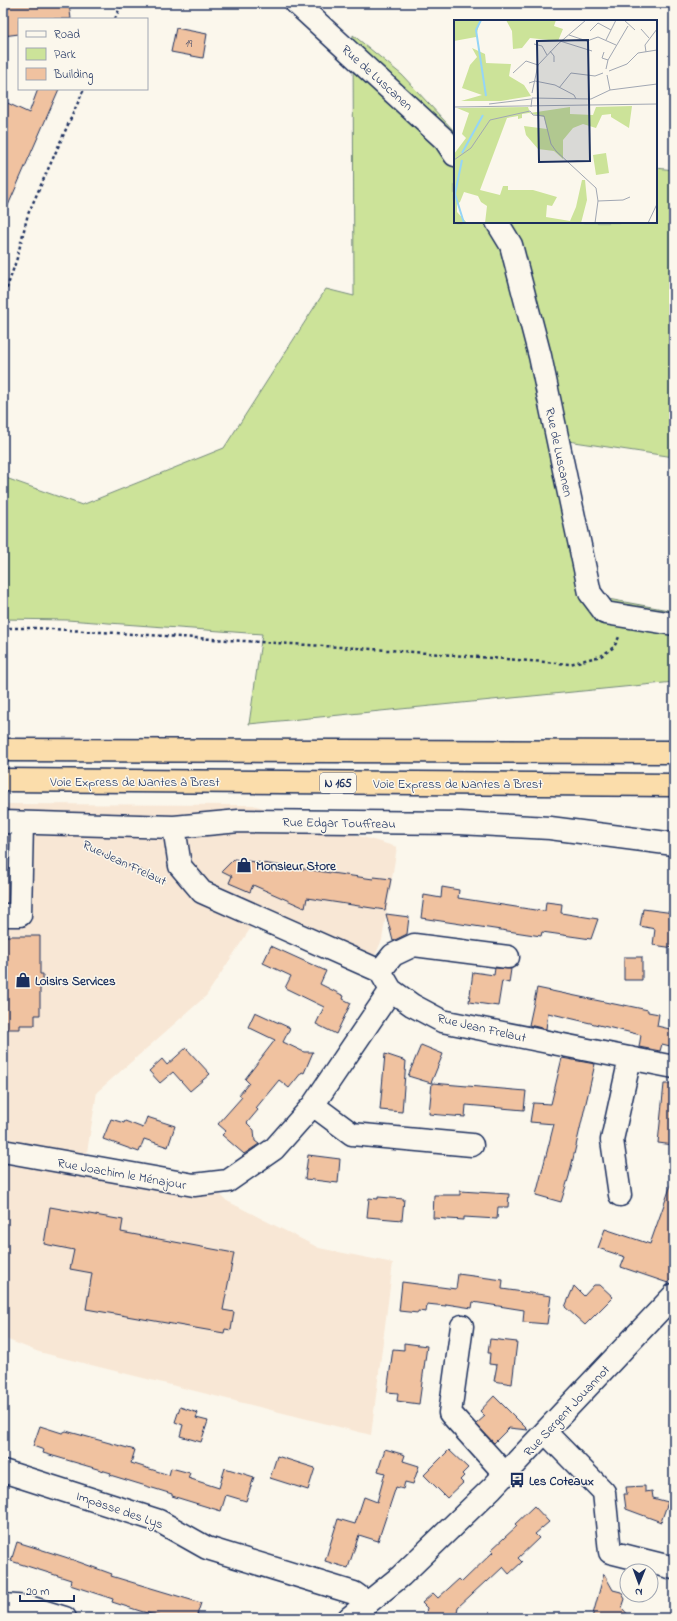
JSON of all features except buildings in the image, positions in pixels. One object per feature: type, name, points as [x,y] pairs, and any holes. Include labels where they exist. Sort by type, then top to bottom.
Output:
[{"type":"highway","points":[[3,750],[674,752]]},
{"type":"highway","name":"Voie Express de Nantes à Brest","points":[[3,780],[674,785]]},
{"type":"street","name":"Rue de Luscanen","points":[[296,3],[445,140],[454,154]]},
{"type":"street","name":"Rue de Luscanen","points":[[498,223],[511,245],[540,356],[590,594],[605,613],[674,624]]},
{"type":"street","name":"Rue Edgar Touffreau","points":[[12,823],[174,827],[239,821],[460,823],[550,828],[674,844]]},
{"type":"street","points":[[3,914],[20,914],[12,823]]},
{"type":"street","name":"Rue Jean Frelaut","points":[[174,827],[180,866],[202,892],[380,971],[391,990],[412,1005],[442,1021],[674,1067]]},
{"type":"street","points":[[380,971],[393,955],[414,946],[508,957]]},
{"type":"street","name":"Rue Joachim le Ménajour","points":[[3,1151],[194,1185],[228,1181],[274,1149],[313,1105],[391,990]]},
{"type":"street","points":[[620,1195],[612,1140],[630,1058]]},
{"type":"street","points":[[313,1105],[352,1134],[472,1145]]},
{"type":"street","name":"Rue Sergent Jouannot","points":[[349,1618],[401,1576],[506,1475],[674,1295]]},
{"type":"street","points":[[462,1326],[450,1412],[506,1475]]},
{"type":"street","points":[[545,1432],[604,1492],[610,1552],[674,1568]]},
{"type":"street","name":"Impasse des Lys","points":[[3,1471],[159,1521],[207,1548],[354,1593],[368,1603]]},
{"type":"street","points":[[3,1605],[29,1607],[65,1618]]},
{"type":"path","points":[[115,18],[122,3]]},
{"type":"path","points":[[3,300],[17,258],[28,214],[84,90]]},
{"type":"path","points":[[3,628],[36,628],[388,650],[570,664],[601,656],[614,647],[630,617]]},
{"type":"path","name":"Rue Jean Frelaut","points":[[84,844],[96,852],[167,882]]},
{"type":"shaded area","points":[[3,804],[253,805],[397,847],[382,940],[365,978],[252,926],[206,996],[97,1092],[86,1158],[201,1176],[227,1201],[319,1248],[393,1263],[371,1435],[39,1352],[3,1338]]},
{"type":"green space","points":[[353,35],[402,75],[454,131],[454,223],[657,223],[657,168],[674,170],[674,457],[568,441],[596,582],[608,599],[674,611],[674,682],[249,724],[262,634],[67,620],[3,619],[3,477],[82,505],[224,448],[326,289],[354,296]]},
{"type":"place","name":"Monsieur Store","points":[[244,865]]},
{"type":"place","name":"Loisirs Services","points":[[23,980]]},
{"type":"place","name":"Les Coteaux","points":[[517,1480]]}]
